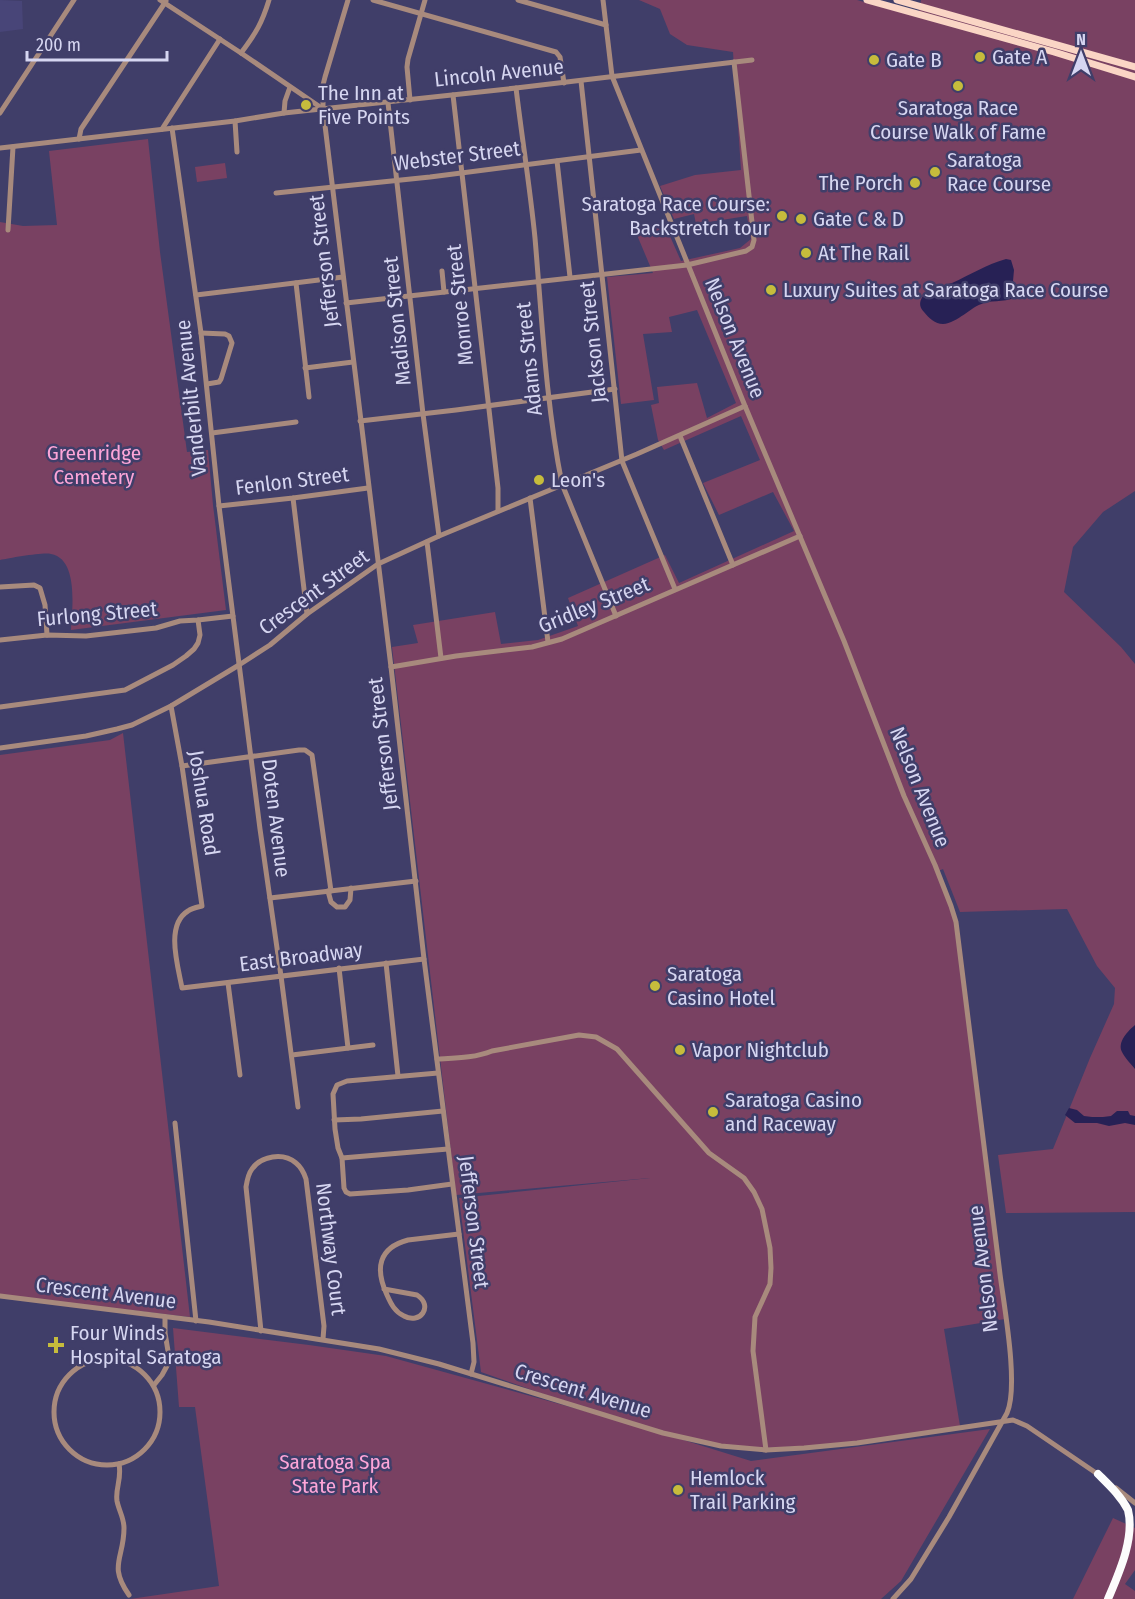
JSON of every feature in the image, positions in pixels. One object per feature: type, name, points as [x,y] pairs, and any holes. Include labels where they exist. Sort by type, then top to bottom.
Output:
[{"type":"highway","points":[[1098,1474],[1123,1501],[1129,1511],[1132,1528],[1131,1545],[1108,1599]]},
{"type":"main road","points":[[867,0],[1135,76]]},
{"type":"main road","points":[[897,0],[912,2],[1135,67]]},
{"type":"street","points":[[0,113],[74,0]]},
{"type":"street","points":[[241,53],[263,21],[269,0]]},
{"type":"street","name":"Jefferson Street","points":[[348,0],[323,85],[323,109],[424,959],[474,1353],[471,1374]]},
{"type":"street","points":[[373,0],[556,52],[560,57],[564,82]]},
{"type":"street","points":[[410,100],[408,59],[425,0]]},
{"type":"street","points":[[518,0],[606,25]]},
{"type":"street","name":"Nelson Avenue","points":[[603,0],[612,76],[687,265],[844,641],[956,922],[984,1135],[1009,1354],[1011,1398],[1009,1408],[949,1517],[911,1579],[893,1599]]},
{"type":"street","points":[[79,139],[81,129],[164,1],[323,109]]},
{"type":"street","points":[[910,12],[912,2]]},
{"type":"street","points":[[162,129],[220,39]]},
{"type":"street","name":"Lincoln Avenue","points":[[0,148],[752,60]]},
{"type":"street","points":[[346,303],[687,265],[746,252],[754,244],[734,62]]},
{"type":"street","name":"Jackson Street","points":[[581,81],[622,461],[675,590]]},
{"type":"street","points":[[284,113],[290,87]]},
{"type":"street","name":"Adams Street","points":[[516,88],[534,236],[549,398],[562,484],[616,615]]},
{"type":"street","name":"Monroe Street","points":[[453,95],[498,488],[498,512]]},
{"type":"street","name":"Madison Street","points":[[388,103],[439,536]]},
{"type":"street","points":[[235,121],[237,152]]},
{"type":"street","name":"Vanderbilt Avenue","points":[[172,128],[201,333],[239,665]]},
{"type":"street","points":[[9,230],[13,147]]},
{"type":"street","name":"Webster Street","points":[[276,192],[461,173],[641,150]]},
{"type":"street","points":[[557,160],[570,277]]},
{"type":"street","points":[[442,271],[444,292]]},
{"type":"street","points":[[196,295],[343,277]]},
{"type":"street","points":[[296,283],[309,397]]},
{"type":"street","points":[[201,333],[225,334],[232,342],[221,379],[207,384]]},
{"type":"street","points":[[305,368],[353,362]]},
{"type":"street","points":[[360,421],[615,389]]},
{"type":"street","name":"Crescent Street","points":[[0,748],[50,742],[132,724],[171,706],[270,645],[307,615],[378,564],[562,484],[622,461],[745,406]]},
{"type":"street","points":[[212,433],[296,422]]},
{"type":"street","points":[[680,436],[733,565]]},
{"type":"street","name":"Fenlon Street","points":[[219,506],[368,488]]},
{"type":"street","points":[[292,498],[307,615]]},
{"type":"street","points":[[530,498],[548,642]]},
{"type":"street","name":"Gridley Street","points":[[391,667],[441,658],[532,647],[562,639],[800,536]]},
{"type":"street","points":[[427,542],[441,658]]},
{"type":"street","points":[[0,587],[34,585],[40,588],[45,605],[47,635]]},
{"type":"street","name":"Furlong Street","points":[[0,640],[47,635],[86,636],[156,628],[180,621],[233,616]]},
{"type":"street","points":[[0,707],[125,690],[173,665],[194,649],[200,635],[198,620]]},
{"type":"street","name":"Doten Avenue","points":[[239,665],[282,976],[297,1107]]},
{"type":"street","name":"Joshua Road","points":[[171,706],[202,906],[184,914],[176,927],[174,940],[182,988]]},
{"type":"street","points":[[182,766],[299,750],[308,752],[312,755],[331,902],[337,907],[345,907],[350,900],[351,888]]},
{"type":"street","points":[[270,898],[416,881]]},
{"type":"street","name":"East Broadway","points":[[182,988],[424,959]]},
{"type":"street","points":[[386,963],[398,1076]]},
{"type":"street","points":[[339,968],[348,1048]]},
{"type":"street","points":[[228,983],[240,1076]]},
{"type":"street","points":[[437,1059],[484,1054],[579,1035],[596,1037],[617,1048],[709,1153],[744,1178],[762,1209],[770,1248],[770,1284],[755,1317],[753,1352],[766,1450]]},
{"type":"street","points":[[292,1055],[373,1045]]},
{"type":"street","points":[[438,1073],[348,1081],[337,1085],[334,1090],[336,1139],[342,1158],[346,1192],[350,1194],[453,1184]]},
{"type":"street","points":[[334,1120],[443,1111]]},
{"type":"street","points":[[175,1124],[196,1321]]},
{"type":"street","points":[[342,1158],[448,1149]]},
{"type":"street","name":"Northway Court","points":[[261,1331],[246,1187],[253,1167],[260,1161],[279,1156],[295,1163],[306,1179],[324,1326],[323,1340]]},
{"type":"street","points":[[384,1289],[417,1295],[424,1301],[424,1312],[421,1316],[406,1317],[396,1310],[384,1289],[380,1278],[381,1260],[389,1249],[400,1242],[459,1234]]},
{"type":"street","name":"Crescent Avenue","points":[[0,1296],[196,1321],[379,1349],[439,1364],[689,1440],[721,1446],[766,1450],[804,1448],[857,1443],[1013,1420],[1026,1426],[1098,1474],[1135,1503]]},
{"type":"street","points":[[154,1385],[168,1364],[165,1317]]},
{"type":"street","points":[[107,1359],[129,1363],[139,1368],[147,1376],[154,1385],[160,1400],[161,1417],[157,1433],[148,1447],[135,1458],[119,1464],[108,1466],[97,1464],[76,1456],[68,1448],[57,1429],[54,1418],[56,1396],[70,1374],[85,1363],[107,1359]]},
{"type":"street","points":[[119,1464],[121,1473],[117,1502],[124,1521],[124,1531],[117,1568],[118,1577],[129,1595]]},
{"type":"shaded area","points":[[0,0],[22,1],[23,29],[0,32]]},
{"type":"shaded area","points":[[1006,259],[1011,260],[1014,270],[1013,281],[1022,292],[1019,296],[984,303],[954,321],[943,324],[932,320],[921,308],[921,300],[929,291]]},
{"type":"shaded area","points":[[1135,1025],[1135,1069],[1122,1052],[1121,1044],[1129,1030]]},
{"type":"shaded area","points":[[1069,1108],[1077,1110],[1084,1116],[1092,1117],[1111,1116],[1117,1111],[1128,1111],[1130,1115],[1135,1116],[1135,1125],[1125,1123],[1109,1126],[1097,1123],[1075,1123],[1065,1115]]},
{"type":"green space","name":"Saratoga Race Course","points":[[639,0],[857,0],[918,17],[921,0],[1135,0],[1135,491],[1103,512],[1073,547],[1064,592],[1121,647],[1135,664],[1135,1212],[1006,1213],[998,1155],[1053,1149],[1114,1004],[1115,988],[1097,966],[1067,909],[960,912],[943,869],[936,872],[956,922],[1005,1319],[944,1329],[960,1426],[840,1444],[748,1449],[677,1438],[751,1461],[990,1429],[901,1581],[881,1599],[130,1599],[219,1586],[195,1407],[179,1407],[173,1328],[386,1356],[617,1420],[481,1372],[459,1198],[650,1178],[456,1195],[392,647],[418,643],[413,625],[495,612],[501,644],[538,640],[578,626],[568,598],[665,555],[679,583],[794,531],[773,492],[719,515],[703,483],[760,460],[741,416],[664,450],[658,440],[651,405],[659,403],[657,387],[697,383],[707,418],[736,403],[697,310],[669,317],[672,332],[643,334],[654,400],[621,404],[607,277],[653,273],[637,235],[665,225],[681,261],[740,248],[751,239],[747,216],[696,224],[694,214],[674,219],[660,186],[695,175],[741,170],[733,52],[687,45],[670,34],[660,9]]},
{"type":"green space","name":"Greenridge Cemetery","points":[[148,139],[160,252],[187,452],[208,450],[226,610],[71,630],[72,586],[66,565],[60,558],[47,554],[0,560],[0,222],[23,226],[57,225],[49,151]]},
{"type":"green space","points":[[225,163],[227,178],[197,182],[195,167]]},
{"type":"green space","points":[[123,733],[190,1317],[0,1295],[0,755],[110,740]]},
{"type":"green space","points":[[1113,1518],[1135,1528],[1135,1570],[1125,1584],[1135,1591],[1135,1599],[1073,1599]]},
{"type":"place","name":"Gate A","points":[[980,57]]},
{"type":"place","name":"Gate B","points":[[874,60]]},
{"type":"place","name":"Saratoga Race Course Walk of Fame","points":[[958,86]]},
{"type":"place","name":"The Inn at Five Points","points":[[306,105]]},
{"type":"place","name":"Saratoga Race Course","points":[[935,172]]},
{"type":"place","name":"The Porch","points":[[915,183]]},
{"type":"place","name":"Saratoga Race Course: Backstretch tour","points":[[782,216]]},
{"type":"place","name":"Gate C & D","points":[[801,219]]},
{"type":"place","name":"At The Rail","points":[[806,253]]},
{"type":"place","name":"Luxury Suites at Saratoga Race Course","points":[[771,290]]},
{"type":"place","name":"Leon's","points":[[539,480]]},
{"type":"place","name":"Saratoga Casino Hotel","points":[[655,986]]},
{"type":"place","name":"Vapor Nightclub","points":[[680,1050]]},
{"type":"place","name":"Saratoga Casino and Raceway","points":[[713,1112]]},
{"type":"place","name":"Four Winds Hospital Saratoga","points":[[56,1345]]},
{"type":"place","name":"Hemlock Trail Parking","points":[[678,1490]]},
{"type":"park label","name":"Saratoga Spa State Park","points":[[335,1474]]}]
